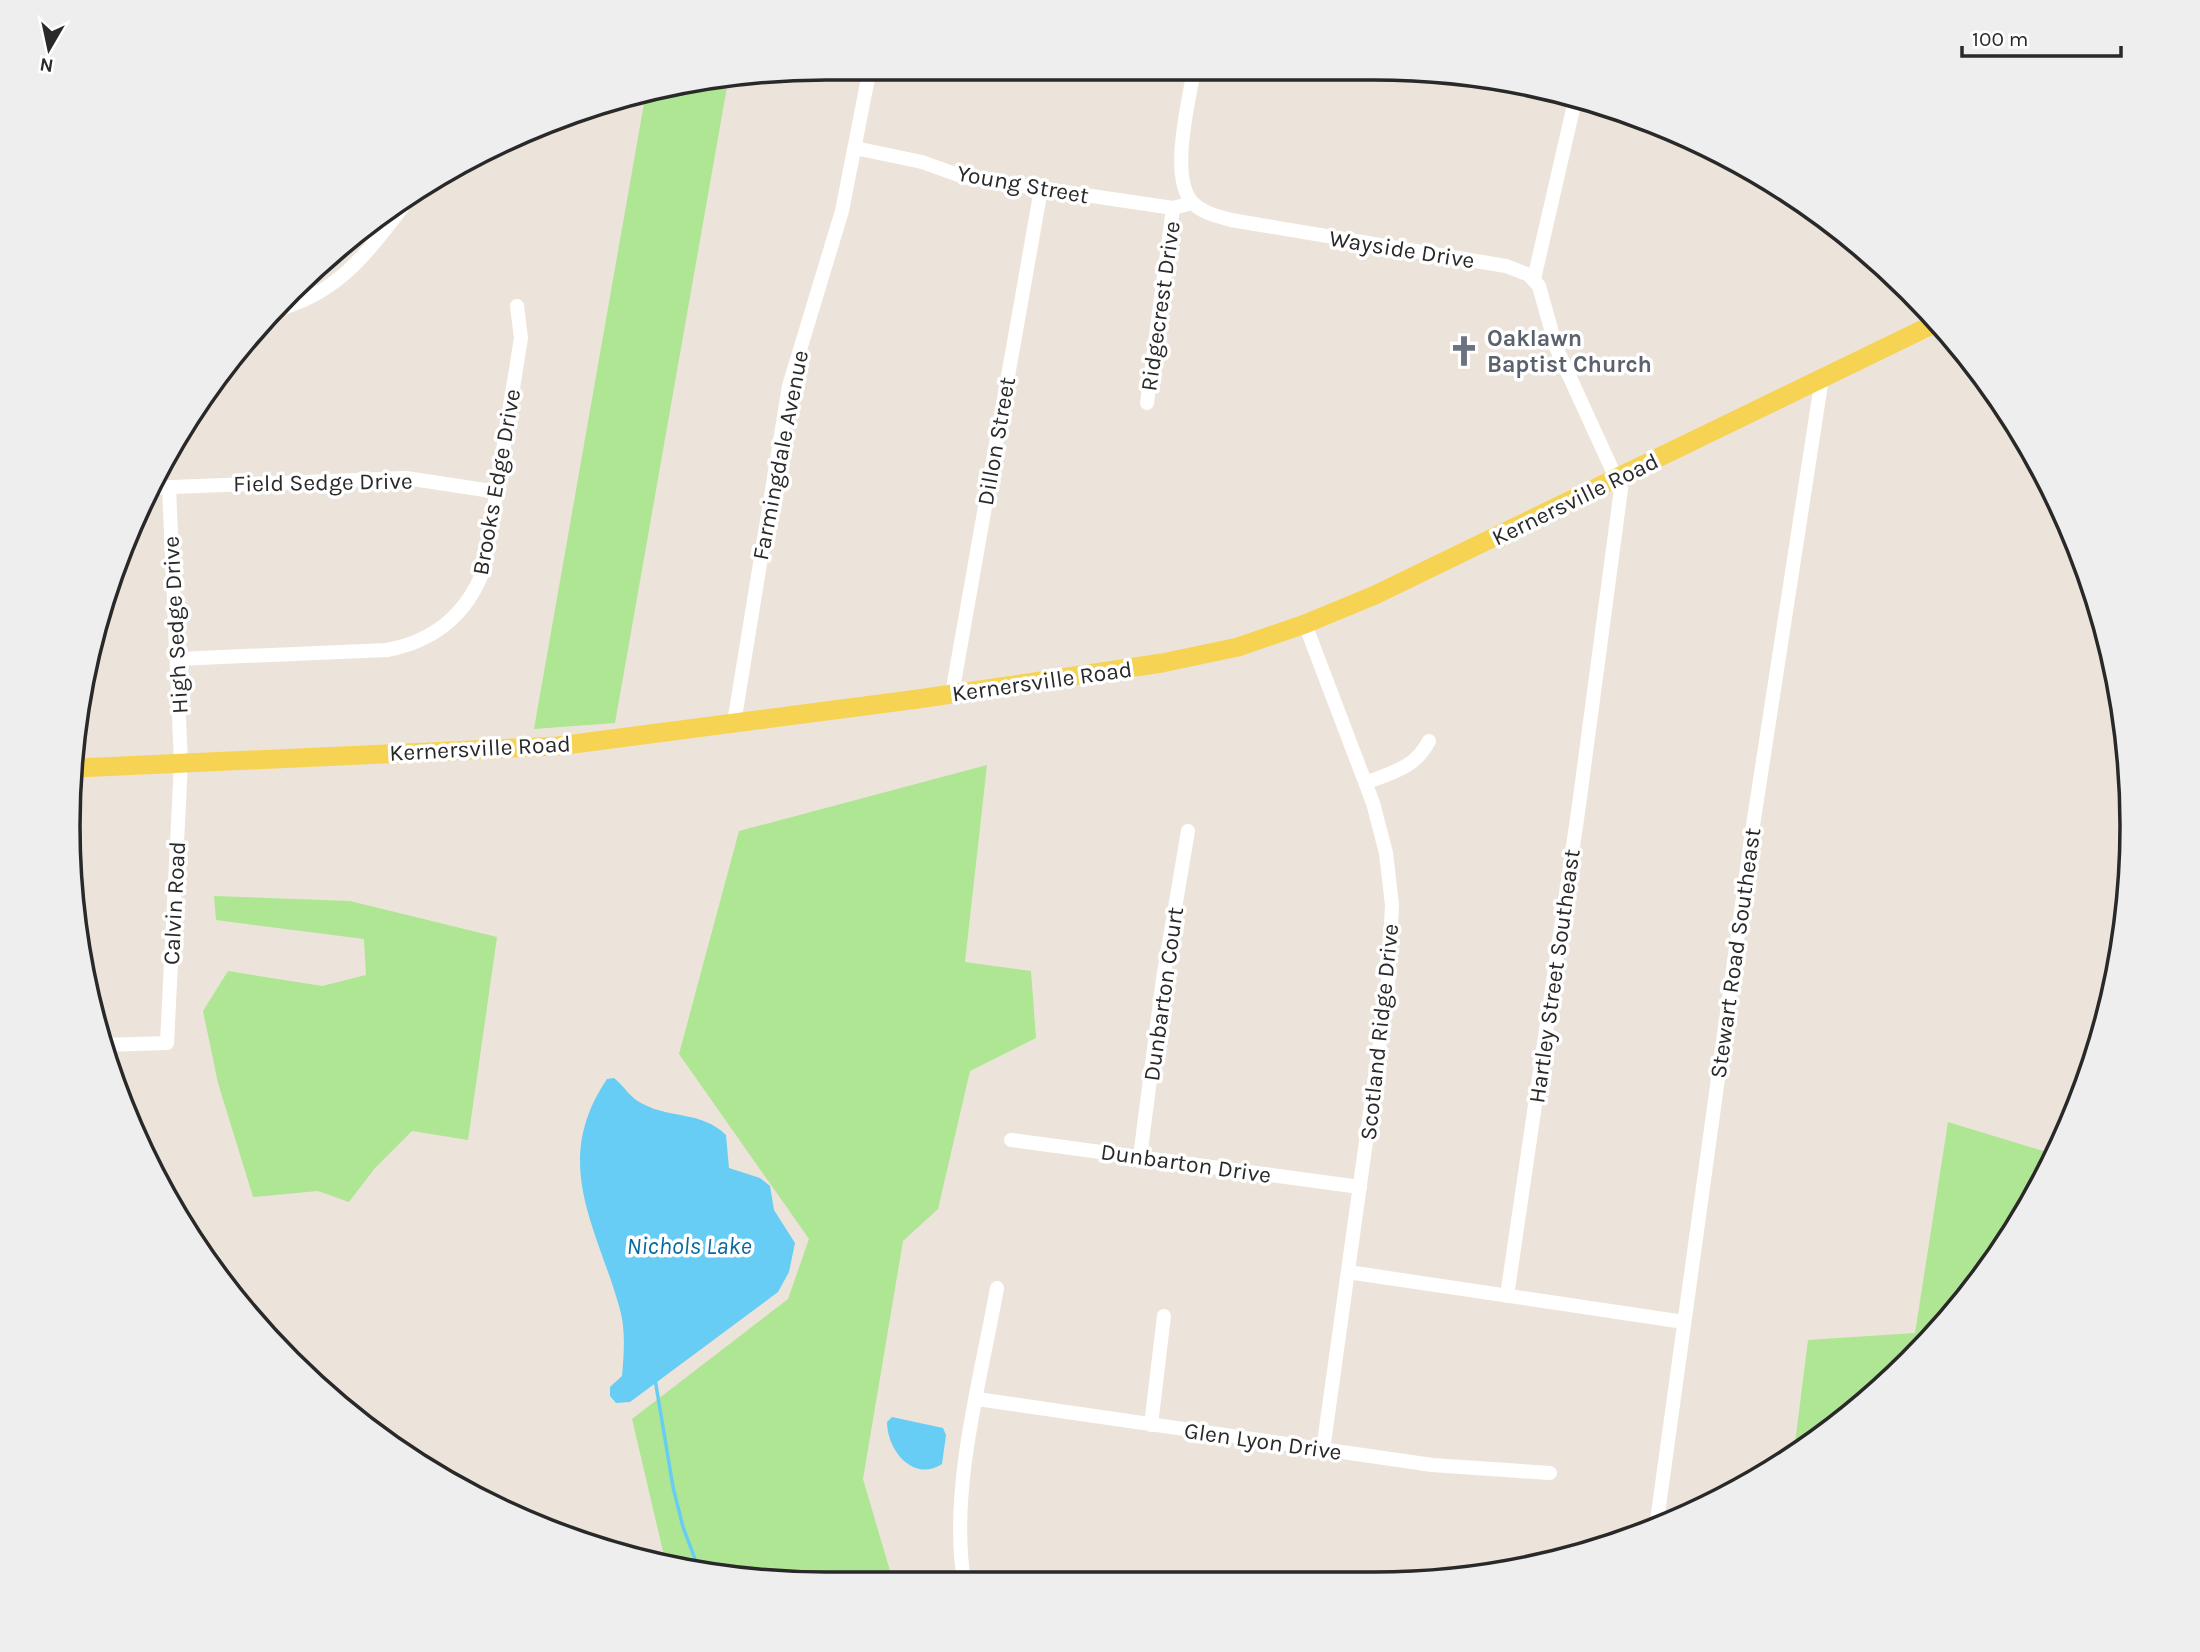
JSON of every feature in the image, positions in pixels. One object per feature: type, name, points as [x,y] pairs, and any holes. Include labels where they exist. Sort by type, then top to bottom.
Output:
[{"type":"main road","name":"Kernersville Road","points":[[83,768],[558,746],[952,694],[1162,663],[1238,647],[1305,625],[1375,595],[1927,327]]},
{"type":"street","name":"Farmingdale Avenue","points":[[734,723],[789,386],[842,211],[868,80]]},
{"type":"street","points":[[1192,203],[1185,192],[1182,164],[1193,80]]},
{"type":"street","points":[[1573,108],[1534,279],[1542,294],[1556,347],[1617,479]]},
{"type":"street","name":"Young Street","points":[[855,148],[922,162],[964,177],[1173,208],[1192,203]]},
{"type":"street","name":"Dillon Street","points":[[952,694],[1041,189]]},
{"type":"street","name":"Wayside Drive","points":[[1192,203],[1209,214],[1231,220],[1506,266],[1534,279]]},
{"type":"street","name":"Ridgecrest Drive","points":[[1147,403],[1173,208]]},
{"type":"street","points":[[295,304],[309,299],[339,281],[364,256],[392,221]]},
{"type":"street","name":"Brooks Edge Drive","points":[[177,659],[387,650],[435,634],[459,614],[478,586],[484,569],[521,338],[517,306]]},
{"type":"street","name":"Stewart Road Southeast","points":[[1659,1515],[1752,832],[1822,378]]},
{"type":"street","name":"Field Sedge Drive","points":[[162,487],[406,478],[498,492]]},
{"type":"street","name":"Hartley Street Southeast","points":[[1507,1296],[1579,805],[1621,488],[1617,479]]},
{"type":"street","name":"High Sedge Drive","points":[[169,487],[181,762]]},
{"type":"street","name":"Scotland Ridge Drive","points":[[1305,625],[1366,783],[1386,853],[1393,932],[1323,1450]]},
{"type":"street","points":[[1366,783],[1410,765],[1420,758],[1429,741]]},
{"type":"street","name":"Calvin Road","points":[[114,1045],[167,1043],[181,762]]},
{"type":"street","name":"Dunbarton Court","points":[[1140,1157],[1163,979],[1188,831]]},
{"type":"street","name":"Dunbarton Drive","points":[[1011,1140],[1360,1187]]},
{"type":"street","points":[[1348,1272],[1684,1322]]},
{"type":"street","points":[[963,1572],[960,1538],[961,1494],[997,1288]]},
{"type":"street","points":[[1151,1425],[1164,1316]]},
{"type":"street","name":"Glen Lyon Drive","points":[[977,1399],[1443,1466],[1550,1473]]},
{"type":"green space","points":[[727,87],[615,723],[534,729],[644,103]]},
{"type":"green space","points":[[987,765],[965,962],[1031,971],[1036,1038],[970,1071],[938,1209],[903,1241],[863,1479],[890,1572],[777,1570],[729,1565],[663,1553],[632,1419],[788,1299],[809,1239],[679,1054],[739,831]]},
{"type":"green space","points":[[214,896],[350,901],[497,937],[468,1140],[412,1131],[375,1168],[349,1202],[318,1191],[253,1197],[218,1083],[203,1011],[228,971],[322,986],[366,975],[364,939],[216,920]]},
{"type":"green space","points":[[1948,1122],[2045,1152],[1994,1240],[1934,1318],[1866,1386],[1795,1441],[1808,1340],[1915,1333]]},
{"type":"water","name":"Nichols Lake","points":[[614,1078],[643,1104],[707,1122],[726,1135],[729,1168],[760,1178],[770,1186],[774,1210],[795,1243],[789,1272],[778,1292],[630,1402],[616,1403],[610,1396],[610,1387],[622,1376],[623,1323],[590,1220],[580,1166],[582,1138],[590,1109],[607,1079]]},
{"type":"water","points":[[892,1417],[943,1428],[946,1435],[942,1464],[931,1469],[921,1469],[903,1460],[891,1443],[888,1432],[887,1422]]},
{"type":"waterway","points":[[655,1379],[673,1487],[683,1527],[695,1559]]},
{"type":"place","name":"Oaklawn Baptist Church","points":[[1464,351]]}]
